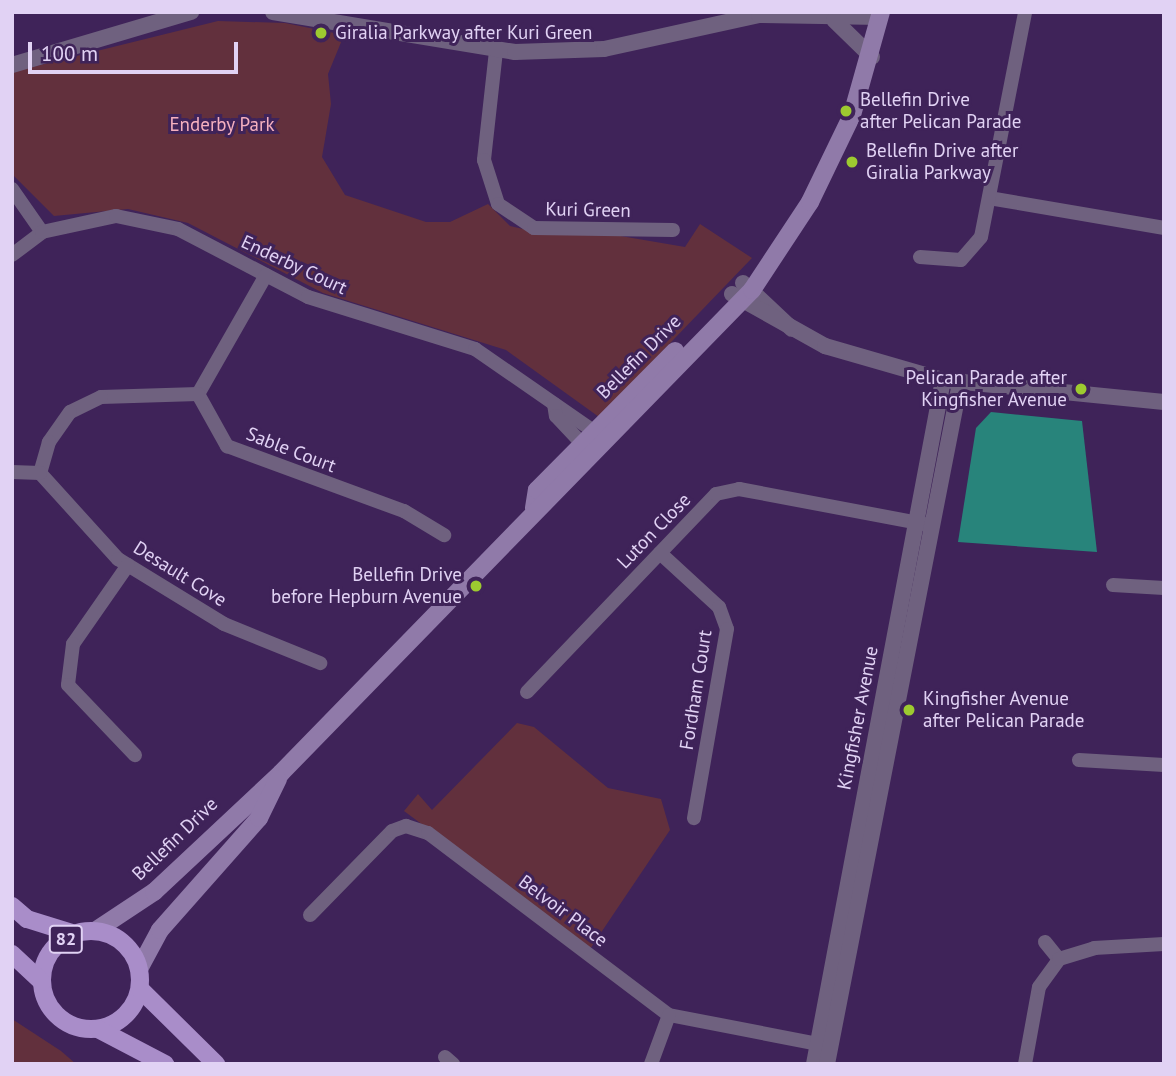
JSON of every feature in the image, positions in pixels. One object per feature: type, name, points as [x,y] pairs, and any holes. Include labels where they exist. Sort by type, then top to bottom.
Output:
[{"type":"main road","name":"Bellefin Drive","points":[[95,931],[154,892],[281,773],[534,508],[593,442],[742,292],[785,243],[852,115],[872,57],[881,14]]},
{"type":"main road","name":"Bellefin Drive","points":[[139,969],[160,930],[259,818],[281,773]]},
{"type":"main road","name":"82","points":[[12,906],[27,919],[75,934],[95,931],[115,937],[139,969]]},
{"type":"main road","name":"82","points":[[42,982],[46,961],[75,934]]},
{"type":"main road","name":"82","points":[[12,954],[42,982],[59,1018],[98,1029],[165,1064]]},
{"type":"main road","points":[[98,1029],[117,1022],[140,989],[139,969]]},
{"type":"main road","points":[[140,989],[216,1064]]},
{"type":"street","points":[[12,65],[191,12]]},
{"type":"street","points":[[272,12],[496,51],[604,49],[759,15],[834,20],[881,14]]},
{"type":"street","points":[[920,257],[961,260],[981,237],[1025,12]]},
{"type":"street","points":[[834,20],[872,57]]},
{"type":"street","name":"Kuri Green","points":[[496,51],[484,160],[498,204],[534,228],[673,230]]},
{"type":"street","points":[[12,189],[43,232]]},
{"type":"street","points":[[989,198],[1164,228]]},
{"type":"street","name":"Enderby Court","points":[[12,255],[43,232],[116,216],[178,229],[341,310],[475,349],[554,404],[556,416],[593,442]]},
{"type":"street","points":[[12,472],[40,473],[49,442],[71,412],[101,397],[198,394],[266,275]]},
{"type":"street","points":[[742,292],[792,329],[825,346],[943,380],[1164,402]]},
{"type":"street","name":"Kingfisher Avenue","points":[[814,1064],[824,1045],[924,524],[943,380]]},
{"type":"street","name":"Kingfisher Avenue","points":[[924,524],[960,383]]},
{"type":"street","name":"Sable Court","points":[[198,394],[227,446],[404,511],[444,535]]},
{"type":"street","name":"Desault Cove","points":[[40,473],[128,565],[224,624],[320,663]]},
{"type":"street","name":"Luton Close","points":[[527,692],[716,494],[739,489],[924,524]]},
{"type":"street","name":"Fordham Court","points":[[660,554],[719,607],[727,629],[694,818]]},
{"type":"street","points":[[128,565],[74,644],[68,685],[135,755]]},
{"type":"street","points":[[1113,585],[1164,588]]},
{"type":"street","points":[[1079,760],[1164,765]]},
{"type":"street","name":"Belvoir Place","points":[[310,915],[392,831],[406,826],[428,832],[668,1015],[824,1045]]},
{"type":"street","points":[[1045,942],[1059,959]]},
{"type":"street","points":[[1025,1064],[1039,988],[1059,959],[1094,948],[1164,944]]},
{"type":"street","points":[[651,1064],[668,1015]]},
{"type":"street","name":"Kingfisher Avenue","points":[[824,1045],[827,1064]]},
{"type":"green space","name":"Enderby Park","points":[[218,21],[285,23],[344,35],[328,74],[331,104],[322,157],[345,195],[426,222],[450,222],[488,204],[510,226],[545,234],[609,234],[685,247],[700,224],[752,258],[599,417],[506,350],[323,293],[188,223],[128,209],[54,216],[12,174],[12,72]]},
{"type":"green space","points":[[517,723],[534,727],[608,788],[661,799],[670,830],[590,949],[404,811],[418,794],[432,810]]},
{"type":"green space","points":[[12,1019],[61,1051],[76,1064],[12,1064]]},
{"type":"shaded area","points":[[991,412],[1082,421],[1097,552],[958,542],[976,428]]},
{"type":"place","name":"Giralia Parkway after Kuri Green","points":[[321,33]]},
{"type":"place","name":"Bellefin Drive after Pelican Parade","points":[[846,111]]},
{"type":"place","name":"Bellefin Drive after Giralia Parkway","points":[[852,162]]},
{"type":"place","name":"Pelican Parade after Kingfisher Avenue","points":[[1081,389]]},
{"type":"place","name":"Bellefin Drive before Hepburn Avenue","points":[[476,586]]},
{"type":"place","name":"Kingfisher Avenue after Pelican Parade","points":[[909,710]]}]
